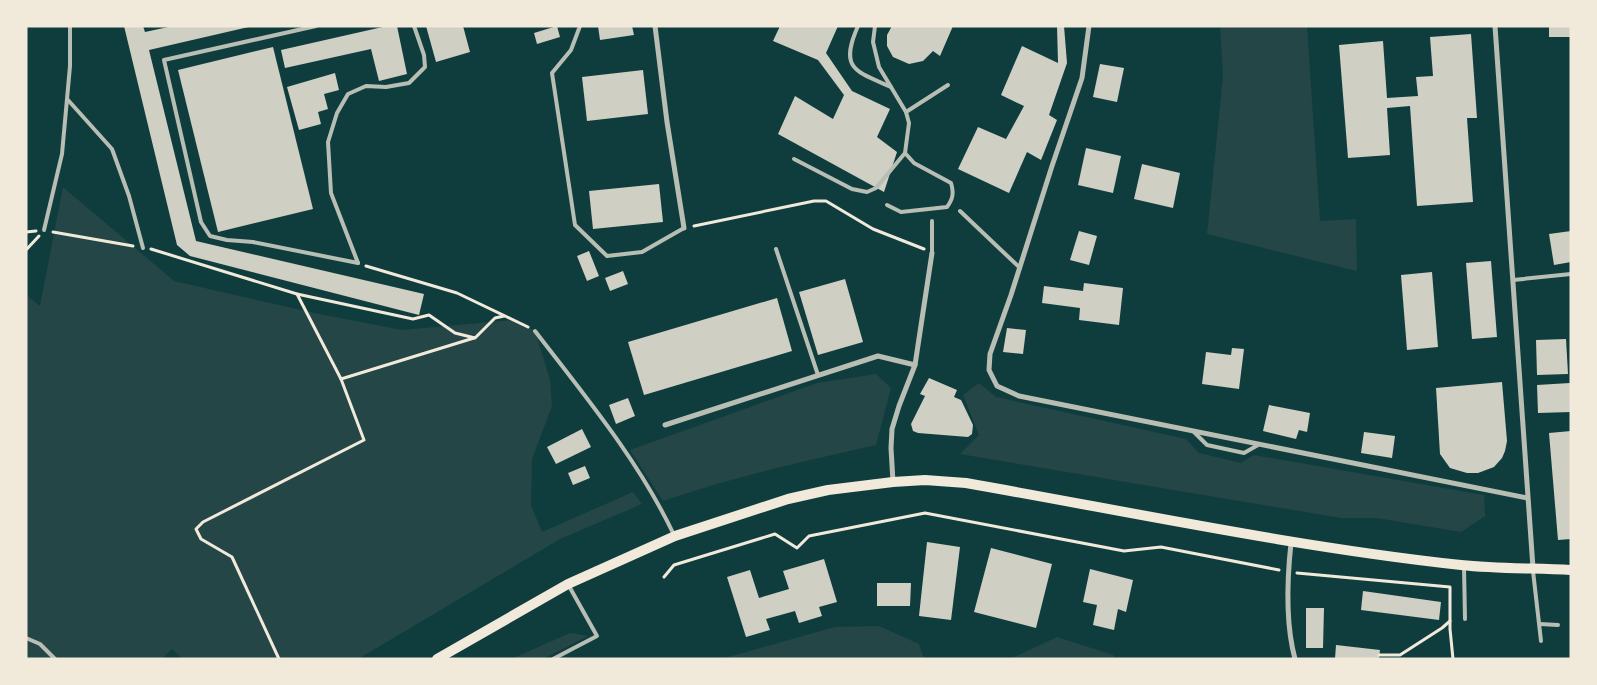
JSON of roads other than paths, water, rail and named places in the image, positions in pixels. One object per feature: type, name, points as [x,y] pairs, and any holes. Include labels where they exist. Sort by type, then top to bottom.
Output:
[{"type":"main road","points":[[437,659],[568,584],[675,536],[788,499],[828,490],[893,482],[925,480],[966,483],[1291,543],[1464,565],[1571,570]]},
{"type":"street","points":[[655,26],[666,122],[684,228]]},
{"type":"street","points":[[1089,26],[1082,78],[990,354],[990,370],[997,386],[1019,396],[1527,498]]},
{"type":"street","points":[[1495,26],[1533,568]]},
{"type":"street","points":[[893,482],[892,429],[914,365],[932,253]]},
{"type":"street","points":[[665,424],[878,356],[914,365]]},
{"type":"street","points":[[1291,543],[1288,572],[1291,647],[1295,659]]},
{"type":"lane","points":[[44,230],[62,154],[70,66],[70,26]]},
{"type":"lane","points":[[316,26],[164,60],[201,222],[210,236],[226,240],[253,242],[358,264],[331,193],[328,142],[336,113],[348,94],[366,86],[386,87],[410,83],[425,67],[424,55],[414,26]]},
{"type":"lane","points":[[580,26],[571,50],[552,73],[575,225],[607,256],[642,252],[684,228]]},
{"type":"lane","points":[[858,26],[849,52],[852,66],[857,72],[891,87]]},
{"type":"lane","points":[[794,159],[852,189],[867,192],[876,188],[905,153],[909,123],[906,112],[879,67],[872,42],[875,26]]},
{"type":"lane","points":[[906,112],[948,85]]},
{"type":"lane","points":[[68,100],[112,149],[129,196],[143,248]]},
{"type":"lane","points":[[887,205],[901,212],[947,207],[952,201],[954,190],[951,183],[914,163],[905,153]]},
{"type":"lane","points":[[960,211],[1020,268]]},
{"type":"lane","points":[[932,221],[932,253]]},
{"type":"lane","points":[[776,249],[818,375]]},
{"type":"lane","points":[[1513,280],[1571,274]]},
{"type":"lane","points":[[535,331],[619,442],[675,536]]},
{"type":"lane","points":[[1194,432],[1207,445],[1244,453],[1258,445]]},
{"type":"lane","points":[[1464,565],[1465,619]]},
{"type":"lane","points":[[1533,568],[1541,641]]},
{"type":"lane","points":[[553,659],[597,636],[568,584]]},
{"type":"lane","points":[[1540,624],[1558,625]]},
{"type":"lane","points":[[26,638],[40,644],[55,659]]}]
